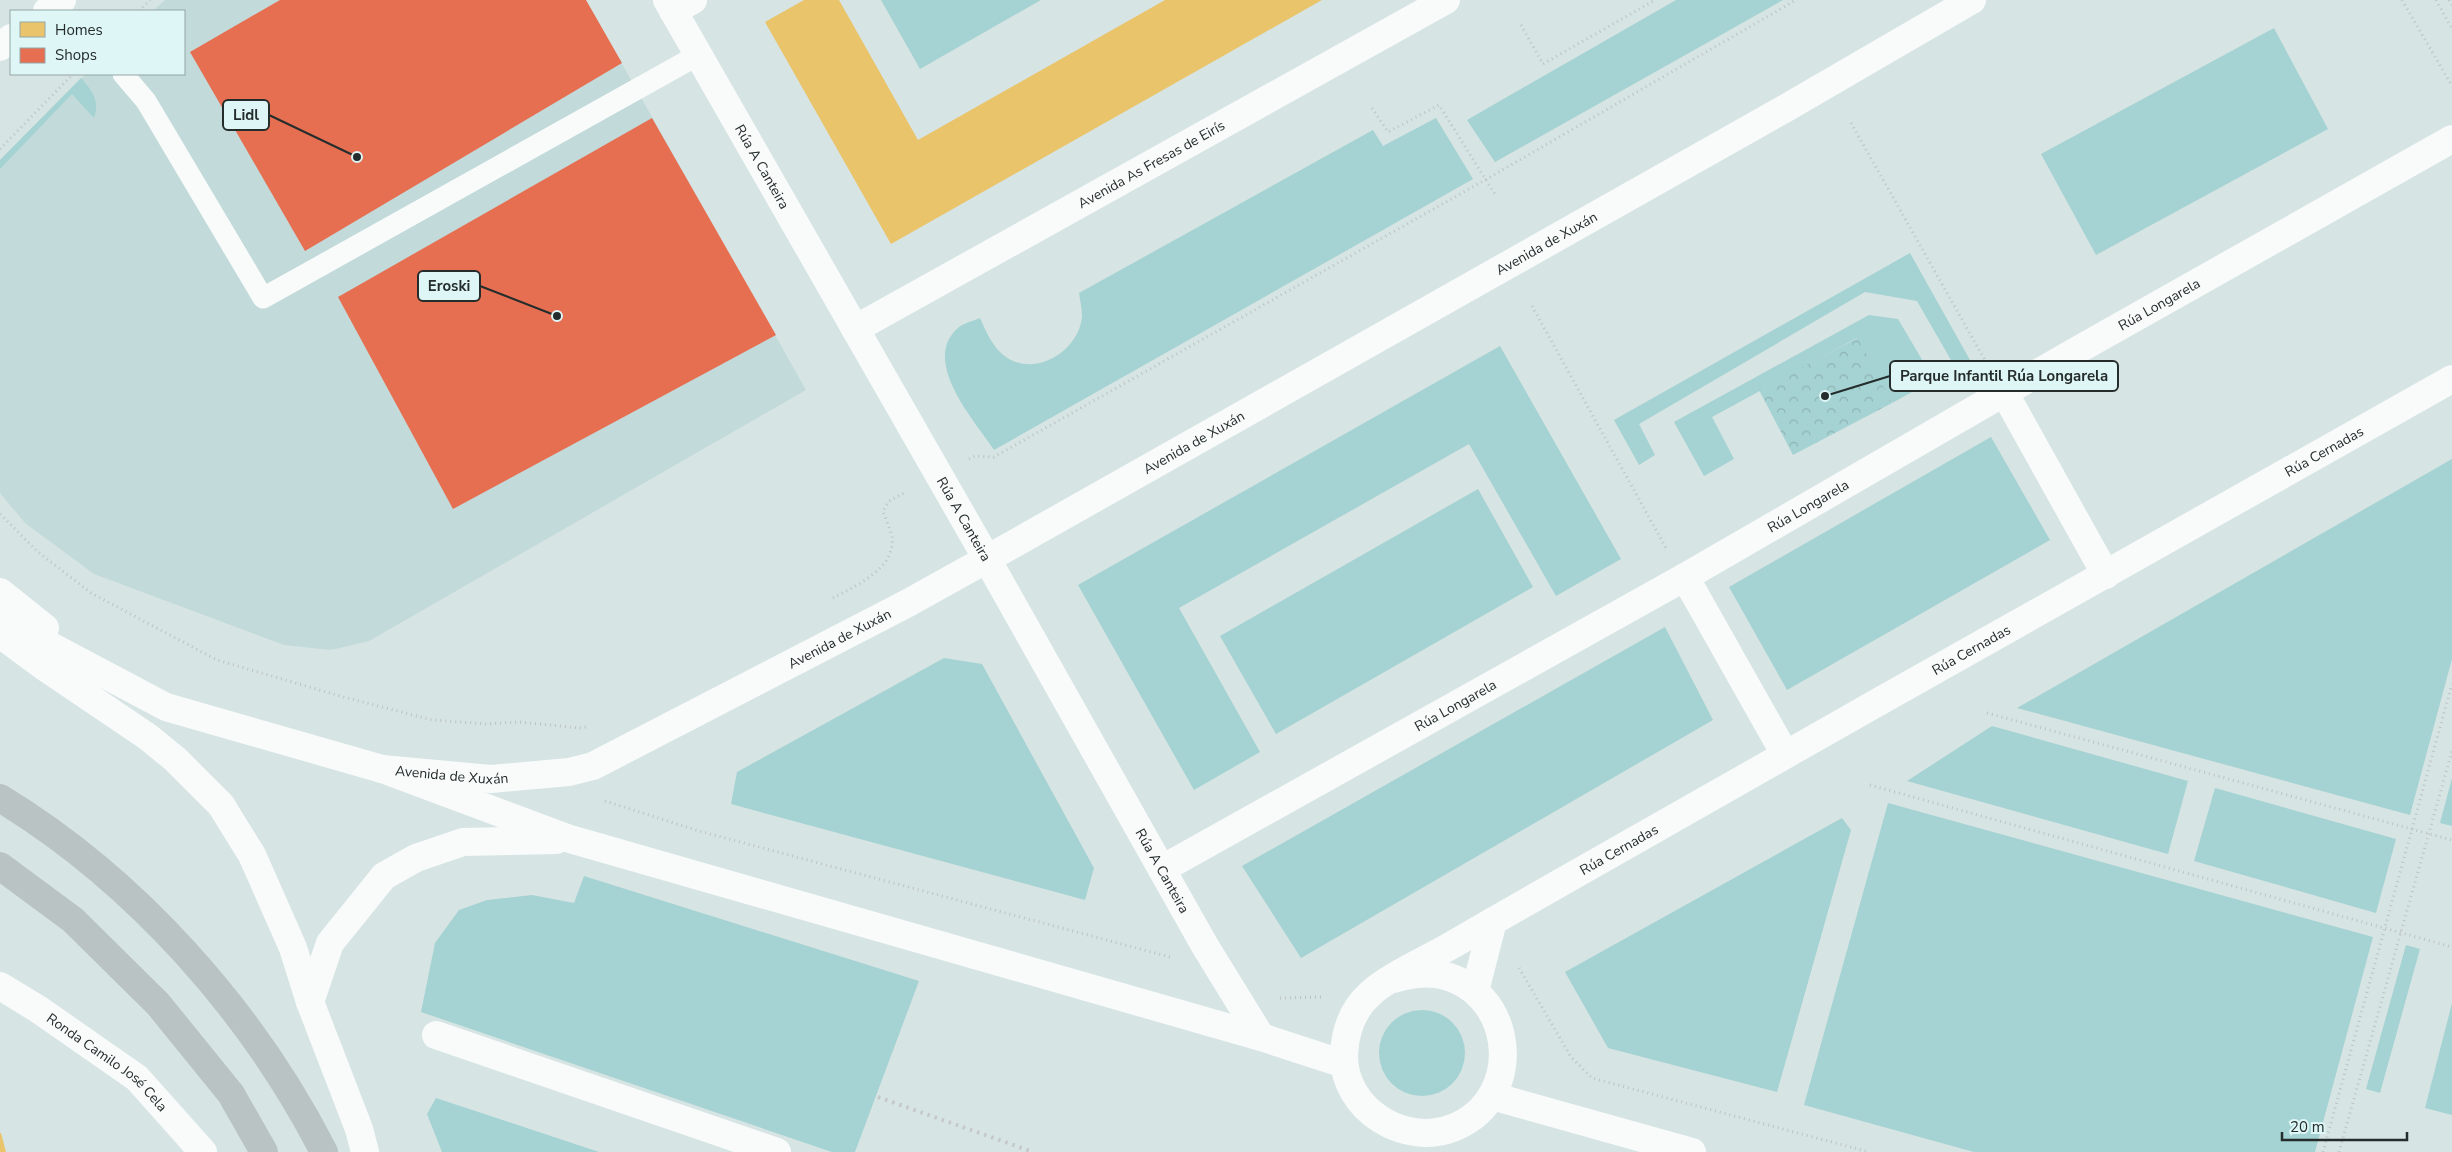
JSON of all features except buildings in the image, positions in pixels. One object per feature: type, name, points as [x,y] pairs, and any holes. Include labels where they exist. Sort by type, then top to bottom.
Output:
[{"type":"main road","points":[[0,798],[35,819],[104,874],[159,927],[218,989],[266,1056],[324,1152]]},
{"type":"main road","points":[[0,866],[72,920],[158,1004],[231,1094],[264,1152]]},
{"type":"street","name":"Avenida As Fresas de Eirís","points":[[855,329],[1446,0]]},
{"type":"street","name":"Avenida de Xuxán","points":[[382,769],[491,779],[568,772],[594,766],[908,603],[1786,108],[1972,0]]},
{"type":"street","name":"Rúa A Canteira","points":[[678,4],[698,54],[987,559],[1205,946],[1261,1036]]},
{"type":"street","name":"Rúa Longarela","points":[[1162,869],[1685,577],[2004,392],[2452,139]]},
{"type":"street","name":"Rúa Cernadas","points":[[1393,979],[1785,754],[2452,379]]},
{"type":"street","points":[[2004,392],[2106,575]]},
{"type":"street","points":[[1685,577],[1785,754]]},
{"type":"street","points":[[0,592],[97,670]]},
{"type":"street","points":[[0,619],[166,707],[382,769],[570,839],[1261,1036],[1344,1064]]},
{"type":"street","points":[[0,634],[46,668],[148,737],[175,759],[221,805],[252,855],[293,948],[310,1002],[359,1129],[365,1152]]},
{"type":"street","points":[[310,1002],[330,943],[384,876],[416,858],[463,842],[570,839]]},
{"type":"street","points":[[1475,991],[1493,922]]},
{"type":"street","points":[[1414,974],[1436,974],[1456,980],[1475,991],[1494,1015],[1500,1029],[1504,1052],[1502,1074],[1492,1096],[1476,1114],[1455,1127],[1432,1134],[1407,1132],[1384,1123],[1365,1108],[1351,1088],[1344,1064],[1345,1038],[1354,1013],[1371,992],[1393,979],[1414,974]]},
{"type":"street","name":"Ronda Camilo José Cela","points":[[0,986],[137,1078],[203,1152]]},
{"type":"street","points":[[436,1035],[777,1152]]},
{"type":"street","points":[[1492,1096],[1692,1152]]},
{"type":"lane","points":[[124,75],[146,101],[263,298],[698,54]]},
{"type":"path","points":[[140,10],[150,0]]},
{"type":"path","points":[[1521,25],[1544,64],[1655,0]]},
{"type":"path","points":[[975,456],[994,457],[1485,180],[1796,0]]},
{"type":"path","points":[[2402,0],[2452,86]]},
{"type":"path","points":[[2436,0],[2452,29]]},
{"type":"path","points":[[2449,0],[2452,5]]},
{"type":"path","points":[[0,149],[73,75]]},
{"type":"path","points":[[1372,108],[1388,132],[1439,105],[1496,196]]},
{"type":"path","points":[[1851,123],[1990,368]]},
{"type":"path","points":[[1532,306],[1669,553]]},
{"type":"path","points":[[831,600],[870,578],[880,570],[887,558],[892,539],[883,511],[889,501]]},
{"type":"path","points":[[0,514],[38,552],[91,592],[217,660],[340,696],[432,720],[487,724],[519,722],[580,728],[589,726]]},
{"type":"path","points":[[2323,1152],[2452,684]]},
{"type":"path","points":[[1987,714],[2452,840]]},
{"type":"path","points":[[2339,1152],[2452,752]]},
{"type":"path","points":[[1870,785],[2452,947]]},
{"type":"shaded area","points":[[165,0],[586,0],[806,390],[369,641],[331,650],[284,645],[94,574],[25,523],[0,493],[0,160],[85,75],[185,75],[185,10],[154,10]]},
{"type":"green space","points":[[881,0],[1041,0],[920,69]]},
{"type":"green space","points":[[1676,0],[1783,0],[1495,162],[1467,120]]},
{"type":"green space","points":[[2274,28],[2328,129],[2096,255],[2041,154]]},
{"type":"green space","points":[[81,78],[94,96],[96,112],[94,118],[72,94],[0,169],[0,160]]},
{"type":"green space","points":[[1436,118],[1473,179],[994,450],[964,407],[948,373],[945,357],[948,342],[960,326],[980,318],[992,342],[1005,357],[1023,364],[1046,361],[1057,356],[1067,348],[1080,328],[1082,316],[1079,293],[1373,130],[1383,146]]},
{"type":"green space","points":[[1910,253],[1970,360],[1955,367],[1917,301],[1865,292],[1639,424],[1655,455],[1639,465],[1614,420]]},
{"type":"green space","points":[[1869,315],[1898,319],[1934,380],[1892,403],[1857,338],[1712,417],[1734,459],[1704,476],[1674,422]]},
{"type":"green space","points":[[1858,338],[1892,403],[1793,455],[1759,390]]},
{"type":"green space","points":[[1500,346],[1621,559],[1556,596],[1469,444],[1179,608],[1260,752],[1194,790],[1078,585]]},
{"type":"green space","points":[[1991,437],[2050,540],[1787,690],[1729,587]]},
{"type":"green space","points":[[2452,459],[2452,659],[2410,815],[2017,708]]},
{"type":"green space","points":[[1478,489],[1533,587],[1276,734],[1220,636]]},
{"type":"green space","points":[[1665,627],[1713,720],[1301,958],[1242,866]]},
{"type":"green space","points":[[944,658],[982,664],[1094,868],[1085,900],[731,804],[737,772]]},
{"type":"green space","points":[[1992,726],[2188,781],[2168,854],[1907,781]]},
{"type":"green space","points":[[2452,778],[2452,826],[2440,823]]},
{"type":"green space","points":[[2215,788],[2396,839],[2376,913],[2194,861]]},
{"type":"green space","points":[[1888,803],[2373,937],[2315,1152],[1974,1152],[1804,1105]]},
{"type":"green space","points":[[1842,818],[1851,830],[1777,1092],[1608,1048],[1565,972]]},
{"type":"green space","points":[[584,876],[919,981],[855,1152],[832,1152],[421,1012],[435,943],[459,910],[487,900],[532,895],[574,903]]},
{"type":"green space","points":[[2406,945],[2420,949],[2380,1093],[2366,1089]]},
{"type":"green space","points":[[2452,1003],[2452,1115],[2425,1108]]},
{"type":"green space","points":[[1422,1010],[1438,1014],[1452,1023],[1461,1037],[1465,1053],[1461,1069],[1452,1083],[1438,1092],[1422,1096],[1406,1092],[1392,1083],[1383,1069],[1379,1053],[1383,1037],[1392,1023],[1406,1014]]},
{"type":"green space","points":[[436,1098],[599,1152],[442,1152],[427,1114]]},
{"type":"railway","points":[[878,1097],[1033,1152]]},
{"type":"place","name":"Lidl","points":[[357,157]]},
{"type":"place","name":"Eroski","points":[[557,316]]},
{"type":"place","name":"Parque Infantil Rúa Longarela","points":[[1825,396]]}]
